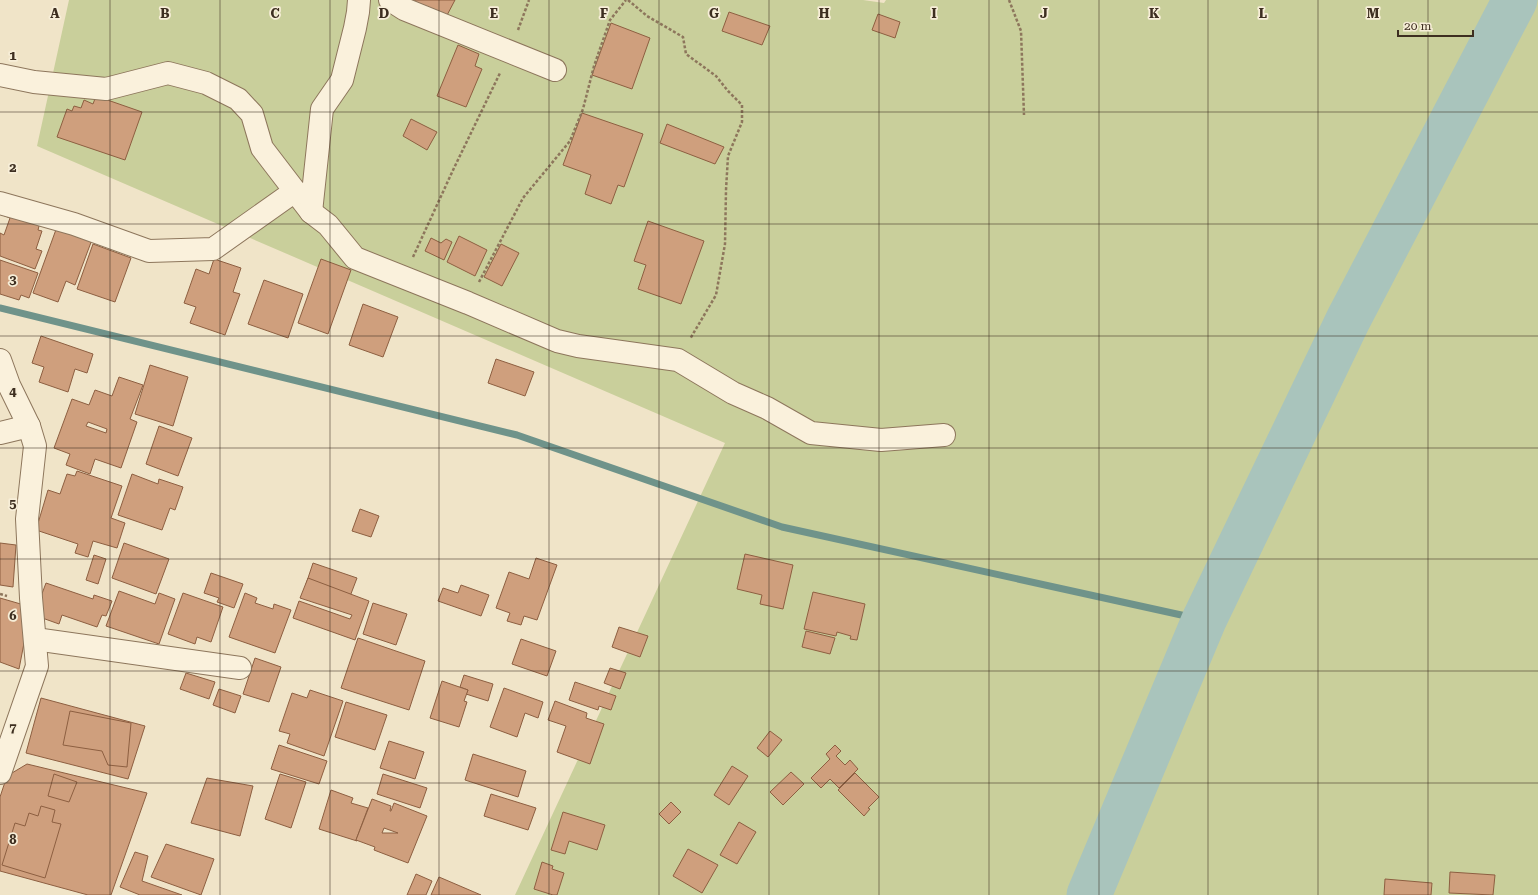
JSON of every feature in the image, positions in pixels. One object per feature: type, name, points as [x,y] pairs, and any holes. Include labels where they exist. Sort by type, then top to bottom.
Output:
[{"type":"street","points":[[311,212],[322,109],[342,80],[355,28],[359,0]]},
{"type":"street","points":[[390,0],[404,9],[555,70]]},
{"type":"street","points":[[0,75],[34,82],[106,89],[168,73],[206,82],[238,98],[252,114],[262,148],[311,212],[328,225],[355,258],[468,303],[557,341],[578,346],[678,360],[733,392],[767,408],[811,434],[881,440],[944,435]]},
{"type":"street","points":[[0,203],[74,224],[149,251],[206,250],[213,249],[295,191]]},
{"type":"street","points":[[0,360],[9,385],[29,426],[35,446],[27,519],[31,598],[37,666],[2,759]]},
{"type":"street","points":[[0,433],[29,426]]},
{"type":"street","points":[[35,639],[240,668]]},
{"type":"path","points":[[403,277],[510,51],[529,0]]},
{"type":"path","points":[[468,303],[523,198],[570,141],[583,109],[594,66],[610,20],[627,0],[647,16],[683,37],[686,54],[716,76],[728,92],[742,105],[742,122],[728,156],[725,244],[716,295],[678,360]]},
{"type":"path","points":[[1009,0],[1021,31],[1024,115]]},
{"type":"green space","points":[[69,0],[863,0],[884,3],[886,0],[1538,0],[1538,895],[515,895],[725,443],[37,146]]},
{"type":"building","points":[[415,0],[455,0],[445,19],[414,3]]},
{"type":"building","points":[[729,12],[770,26],[762,45],[722,31]]},
{"type":"building","points":[[878,14],[900,22],[895,38],[872,30]]},
{"type":"building","points":[[611,23],[650,38],[632,89],[592,75]]},
{"type":"building","points":[[458,45],[479,54],[475,66],[482,69],[466,107],[437,96]]},
{"type":"building","points":[[96,96],[142,112],[125,160],[57,137],[67,109],[72,111],[74,106],[81,108],[84,100],[93,104]]},
{"type":"building","points":[[582,113],[643,134],[624,187],[618,185],[611,204],[585,194],[591,175],[563,165]]},
{"type":"building","points":[[411,119],[437,132],[427,150],[403,136]]},
{"type":"building","points":[[667,124],[724,147],[715,164],[660,143]]},
{"type":"building","points":[[0,214],[40,222],[38,230],[42,231],[36,249],[42,251],[35,269],[0,256],[0,233],[4,235],[10,218]]},
{"type":"building","points":[[648,221],[704,241],[681,304],[638,289],[646,265],[634,261]]},
{"type":"building","points":[[58,224],[93,237],[75,285],[66,281],[58,302],[33,293]]},
{"type":"building","points":[[459,236],[487,250],[475,276],[447,262]]},
{"type":"building","points":[[431,238],[441,243],[446,239],[452,242],[444,260],[425,251]]},
{"type":"building","points":[[93,244],[131,258],[115,302],[77,289]]},
{"type":"building","points":[[501,244],[519,253],[502,286],[484,277]]},
{"type":"building","points":[[214,259],[241,268],[233,292],[240,294],[225,335],[190,323],[196,307],[184,303],[196,269],[209,274]]},
{"type":"building","points":[[321,259],[351,270],[328,334],[298,323]]},
{"type":"building","points":[[0,260],[38,273],[29,298],[21,295],[19,300],[0,294]]},
{"type":"building","points":[[264,280],[303,294],[288,338],[248,324]]},
{"type":"building","points":[[363,304],[398,317],[383,357],[349,345]]},
{"type":"building","points":[[41,336],[93,354],[87,373],[75,369],[68,392],[39,382],[44,367],[32,363]]},
{"type":"building","points":[[496,359],[534,372],[525,396],[488,383]]},
{"type":"building","points":[[150,365],[188,377],[173,426],[135,414]]},
{"type":"building","points":[[119,377],[143,385],[130,419],[137,422],[121,468],[95,459],[90,474],[66,465],[70,454],[54,448],[72,399],[89,405],[95,390],[112,396]],"holes":[[[88,422],[107,429],[106,433],[86,426]]]},
{"type":"building","points":[[159,426],[192,438],[178,476],[146,464]]},
{"type":"building","points":[[77,471],[122,486],[111,518],[125,523],[117,548],[93,541],[88,557],[75,553],[78,544],[36,530],[48,490],[60,494],[67,474],[75,476]]},
{"type":"building","points":[[132,474],[158,484],[159,479],[183,487],[175,510],[170,508],[162,530],[118,515]]},
{"type":"building","points":[[360,509],[379,516],[371,537],[352,531]]},
{"type":"building","points":[[0,543],[16,545],[13,587],[0,585]]},
{"type":"building","points":[[124,543],[169,559],[156,594],[112,578]]},
{"type":"building","points":[[745,554],[793,565],[783,609],[760,604],[762,595],[737,589]]},
{"type":"building","points":[[94,555],[106,559],[98,584],[86,580]]},
{"type":"building","points":[[536,558],[557,565],[537,620],[524,616],[521,625],[507,621],[510,613],[496,608],[509,572],[529,579]]},
{"type":"building","points":[[313,563],[357,578],[349,599],[306,584]]},
{"type":"building","points":[[211,573],[243,584],[234,608],[217,602],[219,598],[204,593]]},
{"type":"building","points":[[308,578],[369,601],[355,640],[293,618],[299,601],[350,619],[352,615],[300,598]]},
{"type":"building","points":[[46,583],[93,599],[94,595],[112,601],[106,616],[102,615],[97,627],[62,615],[59,624],[34,615]]},
{"type":"building","points":[[461,585],[489,595],[481,616],[438,601],[443,588],[458,593]]},
{"type":"building","points":[[119,591],[155,604],[159,593],[175,599],[159,644],[106,626]]},
{"type":"building","points":[[813,592],[865,604],[857,640],[850,639],[851,636],[837,632],[836,636],[804,629]]},
{"type":"building","points":[[183,593],[223,607],[211,642],[197,637],[195,644],[168,634]]},
{"type":"building","points":[[245,593],[257,598],[255,603],[273,609],[274,604],[291,610],[275,653],[229,637]]},
{"type":"building","points":[[0,598],[31,607],[19,669],[0,662]]},
{"type":"building","points":[[373,603],[407,614],[396,645],[363,634]]},
{"type":"building","points":[[619,627],[648,636],[640,657],[612,647]]},
{"type":"building","points":[[806,631],[835,638],[830,654],[802,647]]},
{"type":"building","points":[[358,638],[425,661],[409,710],[341,688]]},
{"type":"building","points":[[521,639],[556,651],[547,676],[512,664]]},
{"type":"building","points":[[255,658],[281,667],[269,702],[243,694]]},
{"type":"building","points":[[610,668],[626,673],[620,689],[604,683]]},
{"type":"building","points":[[186,673],[215,682],[209,699],[180,689]]},
{"type":"building","points":[[464,675],[493,684],[488,701],[466,694],[468,690],[460,687]]},
{"type":"building","points":[[442,681],[468,690],[464,701],[467,702],[459,727],[430,718]]},
{"type":"building","points":[[575,682],[616,696],[611,710],[599,706],[598,710],[569,700]]},
{"type":"building","points":[[504,688],[543,702],[538,718],[525,713],[517,737],[490,727]]},
{"type":"building","points":[[219,689],[241,696],[235,713],[213,705]]},
{"type":"building","points":[[310,690],[343,701],[324,756],[287,743],[290,734],[279,731],[292,693],[307,698]]},
{"type":"building","points":[[41,698],[145,726],[128,779],[26,753]]},
{"type":"building","points":[[555,701],[587,713],[586,718],[604,724],[590,764],[557,752],[566,726],[548,720]]},
{"type":"building","points":[[346,702],[387,715],[375,750],[335,737]]},
{"type":"building","points":[[70,711],[131,723],[127,767],[108,765],[102,751],[63,745]]},
{"type":"building","points":[[770,731],[782,740],[768,757],[757,748]]},
{"type":"building","points":[[389,741],[424,752],[415,779],[380,768]]},
{"type":"building","points":[[279,745],[327,761],[319,784],[271,769]]},
{"type":"building","points":[[835,745],[841,751],[836,756],[845,765],[850,760],[858,769],[839,788],[830,779],[821,788],[811,778],[830,759],[826,754]]},
{"type":"building","points":[[473,754],[526,771],[518,797],[465,780]]},
{"type":"building","points":[[27,764],[147,793],[111,895],[88,895],[0,871],[0,797],[7,776]]},
{"type":"building","points":[[732,766],[748,776],[729,805],[714,795]]},
{"type":"building","points":[[791,772],[804,784],[783,805],[770,792]]},
{"type":"building","points":[[855,773],[879,797],[868,808],[870,809],[864,816],[838,790]]},
{"type":"building","points":[[54,774],[77,782],[69,802],[48,796]]},
{"type":"building","points":[[280,774],[306,782],[291,828],[265,819]]},
{"type":"building","points":[[383,774],[427,788],[420,808],[377,794]]},
{"type":"building","points":[[207,778],[253,786],[240,836],[191,823]]},
{"type":"building","points":[[331,790],[353,798],[351,803],[368,808],[356,840],[357,841],[319,829]]},
{"type":"building","points":[[491,794],[536,808],[528,830],[484,816]]},
{"type":"building","points":[[372,799],[391,806],[390,811],[394,803],[427,816],[408,863],[374,850],[375,847],[356,840]],"holes":[[[384,828],[398,833],[382,833]]]},
{"type":"building","points":[[671,802],[681,812],[669,824],[659,814]]},
{"type":"building","points":[[41,806],[55,810],[52,822],[61,824],[45,878],[2,865],[15,823],[25,826],[29,813],[38,816]]},
{"type":"building","points":[[563,812],[605,825],[597,850],[569,841],[565,854],[551,850]]},
{"type":"building","points":[[739,822],[756,832],[737,864],[720,855]]},
{"type":"building","points":[[166,844],[214,859],[201,895],[151,877]]},
{"type":"building","points":[[688,849],[718,865],[702,893],[673,876]]},
{"type":"building","points":[[135,852],[148,856],[142,881],[182,895],[140,895],[120,887]]},
{"type":"building","points":[[542,862],[553,866],[552,869],[564,873],[557,895],[534,889]]},
{"type":"building","points":[[1450,872],[1495,875],[1493,895],[1449,893]]},
{"type":"building","points":[[416,874],[432,881],[426,895],[407,895]]},
{"type":"building","points":[[439,877],[481,895],[431,895]]},
{"type":"building","points":[[1385,879],[1432,883],[1431,895],[1384,895]]},
{"type":"waterway","points":[[1089,895],[1204,620],[1348,320],[1515,0]]},
{"type":"waterway","points":[[0,308],[517,435],[782,527],[1204,620]]}]
